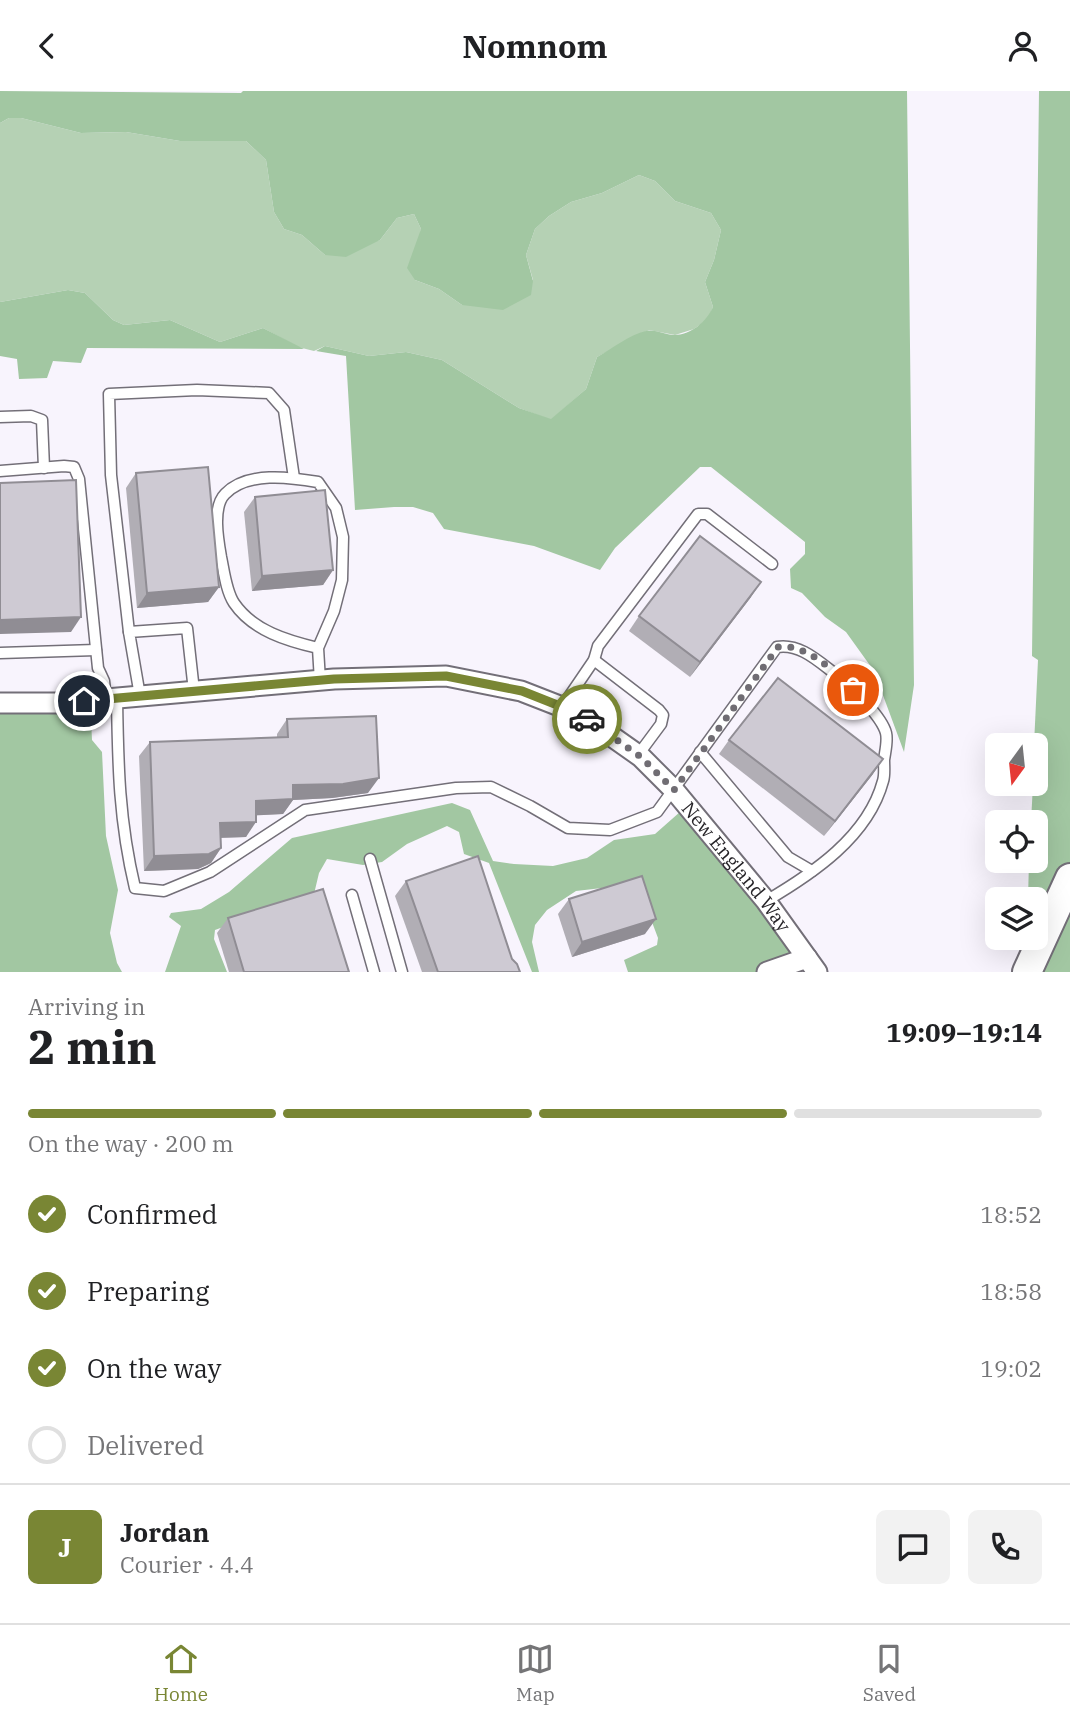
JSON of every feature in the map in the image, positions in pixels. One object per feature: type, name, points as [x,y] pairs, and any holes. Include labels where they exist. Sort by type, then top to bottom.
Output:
[{"type":"main road","points":[[1027,972],[1070,878]]},
{"type":"street","name":"New England Way","points":[[0,703],[61,703],[320,681],[446,676],[522,691],[580,714],[638,755],[674,790],[766,901],[812,965]]},
{"type":"street","points":[[767,972],[812,965]]},
{"type":"lane","points":[[140,696],[111,475],[109,394],[197,390],[269,393],[284,410],[294,478]]},
{"type":"lane","points":[[0,417],[31,416],[42,420],[44,468]]},
{"type":"lane","points":[[0,471],[74,467],[79,479],[96,650],[112,699],[124,842],[135,888],[164,891],[210,873],[265,834],[305,810],[456,788],[491,787],[568,828],[610,831],[657,812],[778,647],[787,646],[802,650],[842,679],[877,716],[887,734],[883,781],[864,824],[844,845],[812,871],[766,901]]},
{"type":"lane","points":[[318,648],[270,633],[234,603],[227,585],[218,543],[218,511],[224,495],[248,480],[294,478],[318,482],[336,508],[343,537],[342,580],[334,611],[318,648],[320,681]]},
{"type":"lane","points":[[562,707],[594,660],[598,646],[698,514],[708,514],[772,564]]},
{"type":"lane","points":[[130,632],[187,628],[194,691]]},
{"type":"lane","points":[[0,653],[96,650]]},
{"type":"lane","points":[[594,660],[663,715],[661,724],[638,755]]},
{"type":"lane","points":[[700,752],[788,857],[812,871]]},
{"type":"lane","points":[[370,859],[402,972]]},
{"type":"lane","points":[[352,895],[374,972]]},
{"type":"green space","points":[[0,91],[907,91],[914,685],[904,752],[874,671],[846,632],[825,617],[802,593],[791,588],[790,569],[805,554],[805,542],[711,467],[700,467],[615,548],[600,570],[534,546],[444,529],[433,513],[413,507],[355,510],[346,356],[316,351],[325,346],[369,356],[406,352],[442,360],[519,408],[551,419],[586,389],[597,357],[640,333],[657,331],[671,335],[680,334],[697,327],[706,318],[713,307],[705,282],[714,260],[721,230],[711,213],[675,201],[655,181],[639,175],[602,193],[571,202],[535,229],[526,255],[533,281],[531,295],[503,310],[462,305],[439,289],[415,280],[407,268],[421,229],[414,214],[397,218],[380,240],[346,257],[325,255],[302,235],[284,229],[274,212],[266,160],[246,141],[180,141],[126,132],[81,133],[21,118],[9,118],[0,123]]},
{"type":"green space","points":[[1039,91],[1070,91],[1070,972],[1025,972],[1026,950],[1048,950],[1048,887],[1028,887],[1029,873],[1048,873],[1048,810],[1032,810],[1032,796],[1048,796],[1048,733],[1035,733],[1038,660],[1032,656]]},
{"type":"green space","points":[[9,118],[21,118],[81,133],[126,132],[180,141],[246,141],[266,160],[274,212],[284,229],[302,235],[325,255],[380,240],[397,218],[414,214],[421,229],[415,280],[439,289],[462,305],[533,280],[526,255],[535,229],[571,202],[602,193],[639,175],[655,181],[675,201],[711,213],[721,230],[714,260],[705,282],[713,307],[708,319],[694,329],[675,335],[649,330],[597,357],[586,389],[551,420],[519,408],[442,360],[406,352],[369,356],[325,346],[314,351],[298,347],[263,328],[220,342],[170,320],[124,325],[113,320],[85,293],[68,290],[0,302],[0,123]]},
{"type":"green space","points":[[68,290],[85,293],[113,320],[124,325],[170,320],[220,342],[263,328],[304,349],[87,348],[81,363],[53,361],[47,378],[19,379],[17,359],[0,356],[0,302]]},
{"type":"green space","points":[[90,700],[92,740],[102,752],[106,836],[118,890],[110,933],[117,963],[122,972],[0,972],[0,703]]},
{"type":"green space","points":[[452,803],[470,810],[493,861],[553,866],[587,858],[614,840],[655,834],[689,804],[805,958],[770,972],[628,972],[624,960],[657,945],[658,938],[641,893],[628,885],[576,891],[547,910],[535,925],[532,942],[539,972],[532,972],[489,863],[464,854],[459,832],[447,826],[407,844],[382,862],[363,865],[327,859],[319,873],[314,894],[215,930],[214,939],[227,972],[165,972],[181,926],[169,917],[171,913],[201,909],[229,892],[292,838]]},
{"type":"building","points":[[208,467],[219,587],[147,593],[136,473]]},
{"type":"building","points":[[76,480],[81,617],[0,620],[0,483]]},
{"type":"building","points":[[325,490],[333,570],[262,576],[255,497]]},
{"type":"building","points":[[700,536],[761,582],[700,662],[639,616]]},
{"type":"building","points":[[778,678],[883,759],[835,821],[729,740]]},
{"type":"building","points":[[376,716],[379,778],[343,784],[293,785],[293,799],[256,801],[256,822],[220,823],[221,848],[209,854],[154,856],[150,742],[288,737],[287,719]]},
{"type":"building","points":[[478,856],[512,959],[520,972],[438,972],[406,881]]},
{"type":"building","points":[[642,876],[656,919],[582,942],[569,899]]},
{"type":"building","points":[[323,889],[349,972],[244,972],[228,918]]},
{"type":"way so far","points":[[587,719],[641,757],[674,790],[778,647],[787,646],[802,650],[853,690]]},
{"type":"route","points":[[84,701],[334,679],[446,676],[522,691],[587,719]]}]
